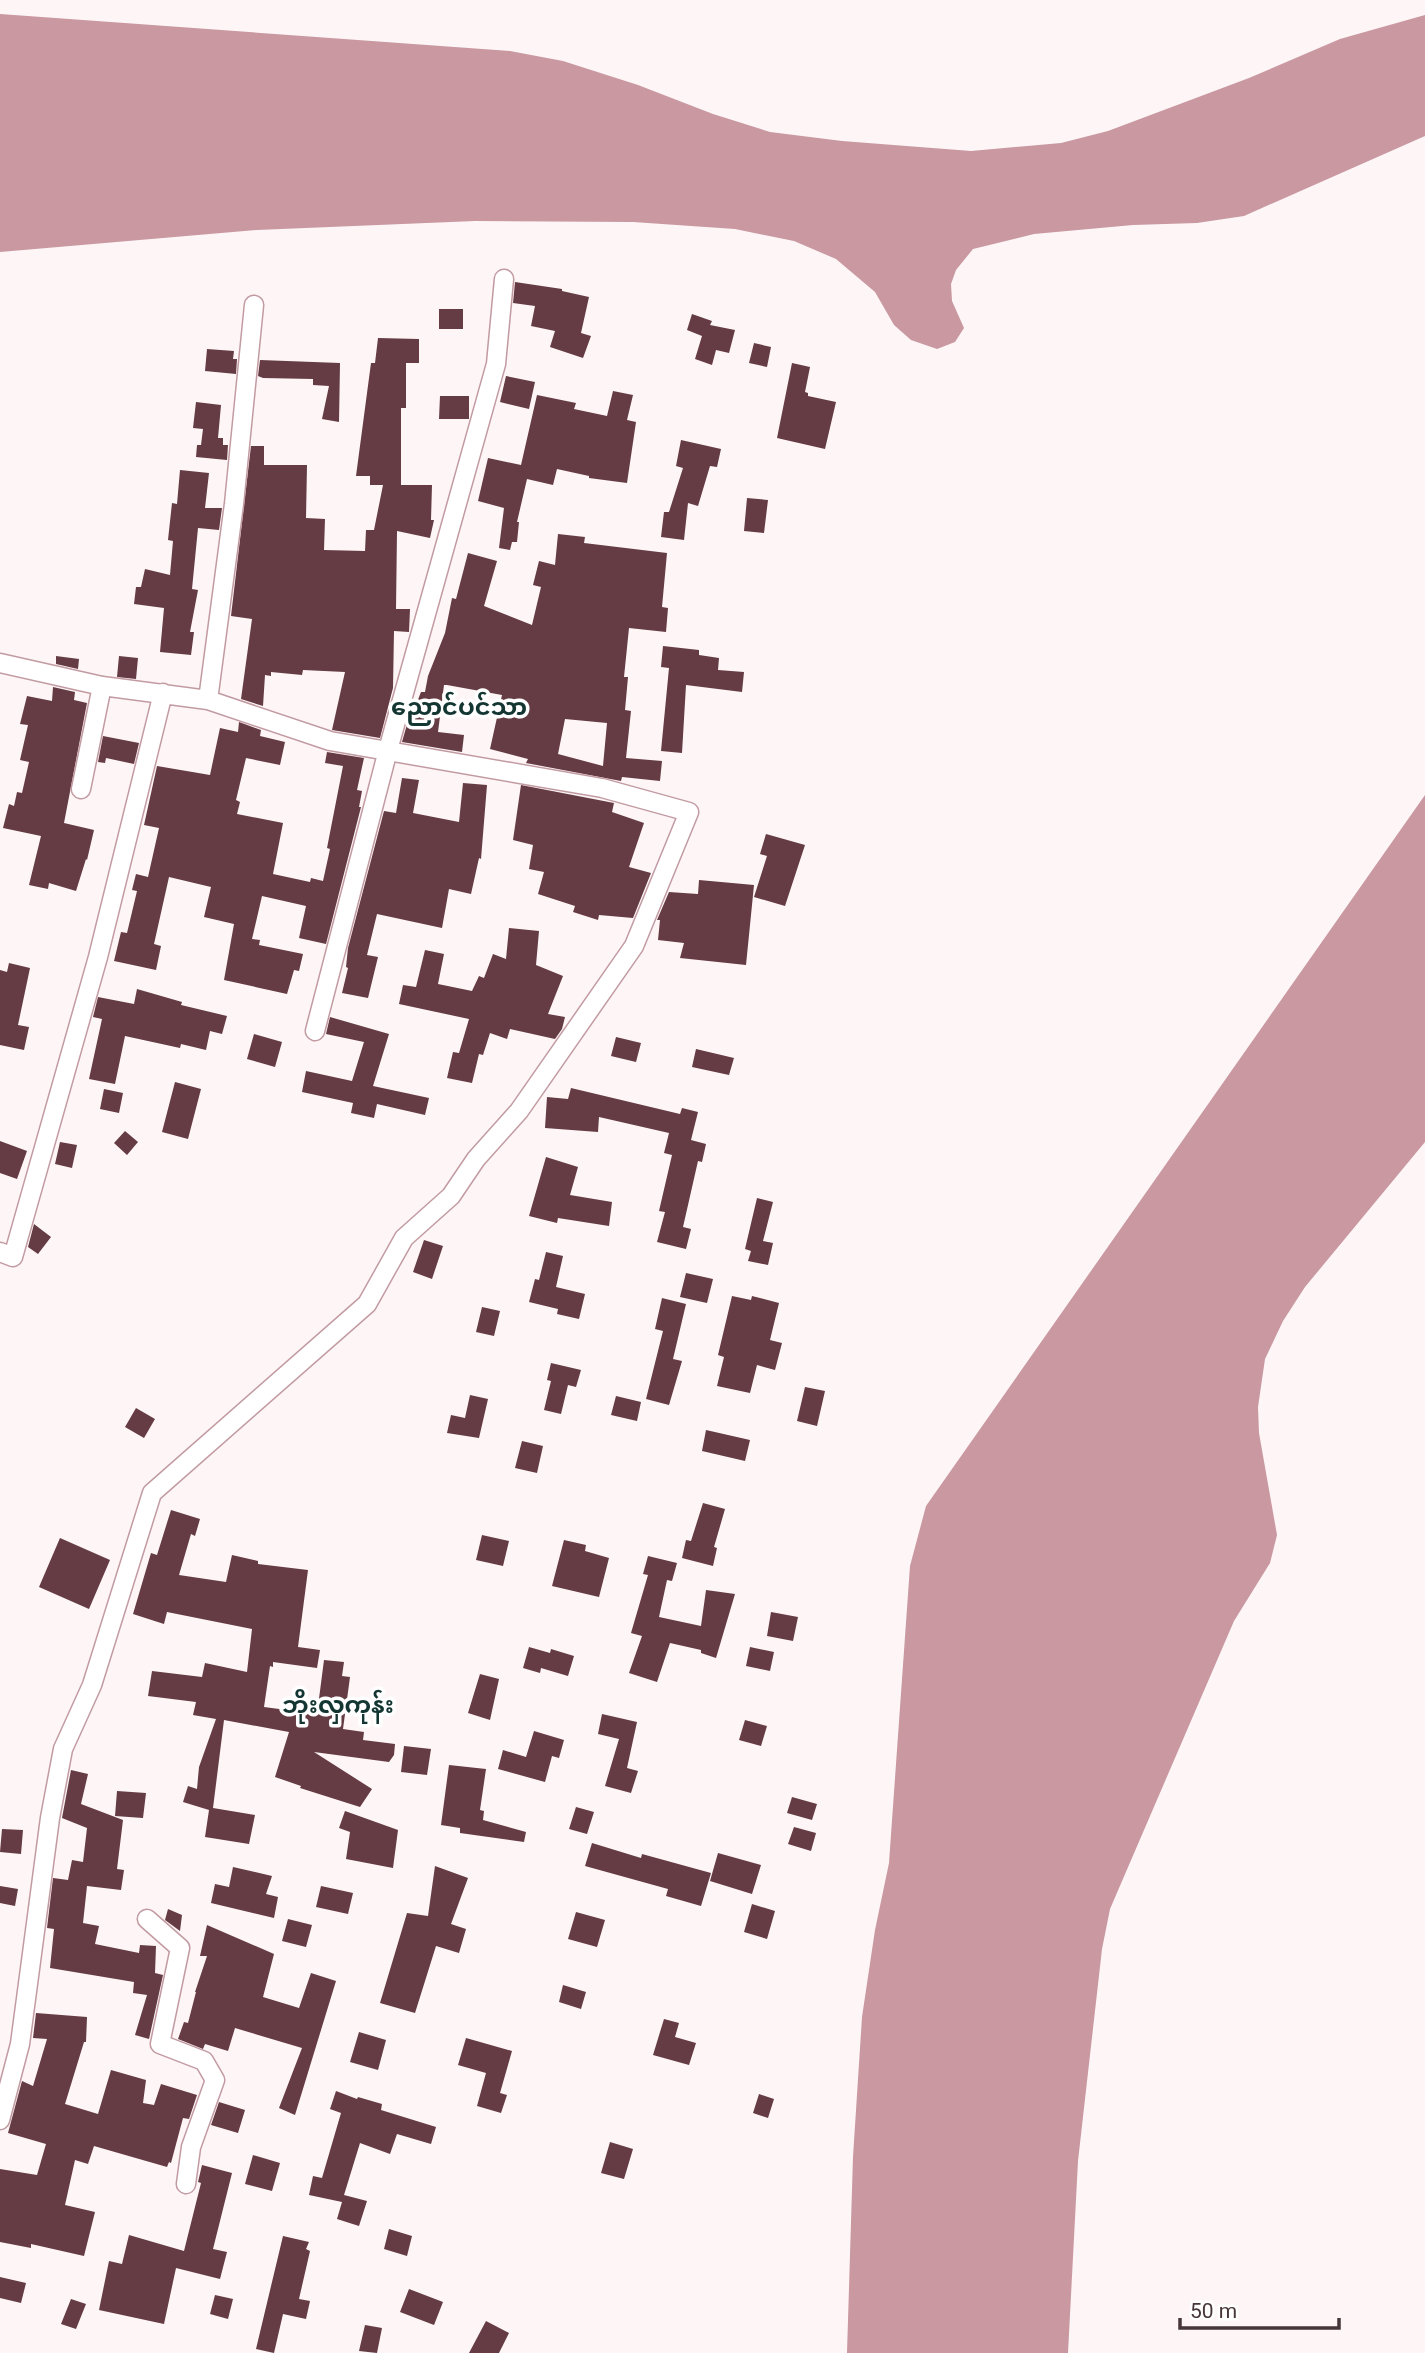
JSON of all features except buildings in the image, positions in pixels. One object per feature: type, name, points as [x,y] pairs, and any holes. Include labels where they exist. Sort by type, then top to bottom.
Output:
[{"type":"street","points":[[314,1031],[388,750],[496,364],[504,279]]},
{"type":"street","points":[[208,700],[234,505],[254,305]]},
{"type":"street","points":[[0,663],[102,686],[208,700],[330,741],[601,788],[689,812],[634,946],[519,1111],[476,1159],[451,1196],[404,1238],[367,1304],[152,1493],[92,1685],[63,1749],[50,1818],[20,2044],[0,2120]]},
{"type":"street","points":[[81,789],[102,686]]},
{"type":"street","points":[[0,1252],[13,1257],[98,957],[163,692]]},
{"type":"street","points":[[147,1919],[180,1948],[160,2044],[204,2061],[215,2080],[191,2147],[186,2184]]},
{"type":"shaded area","points":[[0,14],[510,51],[563,61],[770,132],[842,141],[971,151],[1061,143],[1108,131],[1249,78],[1340,39],[1425,15],[1425,136],[1244,216],[1197,223],[1133,225],[1034,234],[973,249],[956,270],[951,284],[952,301],[964,328],[955,342],[937,349],[911,340],[894,325],[875,292],[836,259],[794,241],[735,229],[633,222],[475,221],[257,230],[0,252]]},
{"type":"shaded area","points":[[1425,795],[1425,1142],[1305,1287],[1283,1321],[1265,1359],[1258,1407],[1259,1433],[1277,1535],[1270,1563],[1234,1621],[1110,1909],[1102,1949],[1078,2161],[1068,2353],[847,2353],[853,2157],[862,2017],[875,1930],[889,1863],[910,1566],[926,1506]]},
{"type":"district","name":"ညောင်ပင်သာ","points":[[459,707]]},
{"type":"district","name":"ဘိုးလှကုန်း","points":[[338,1705]]}]
